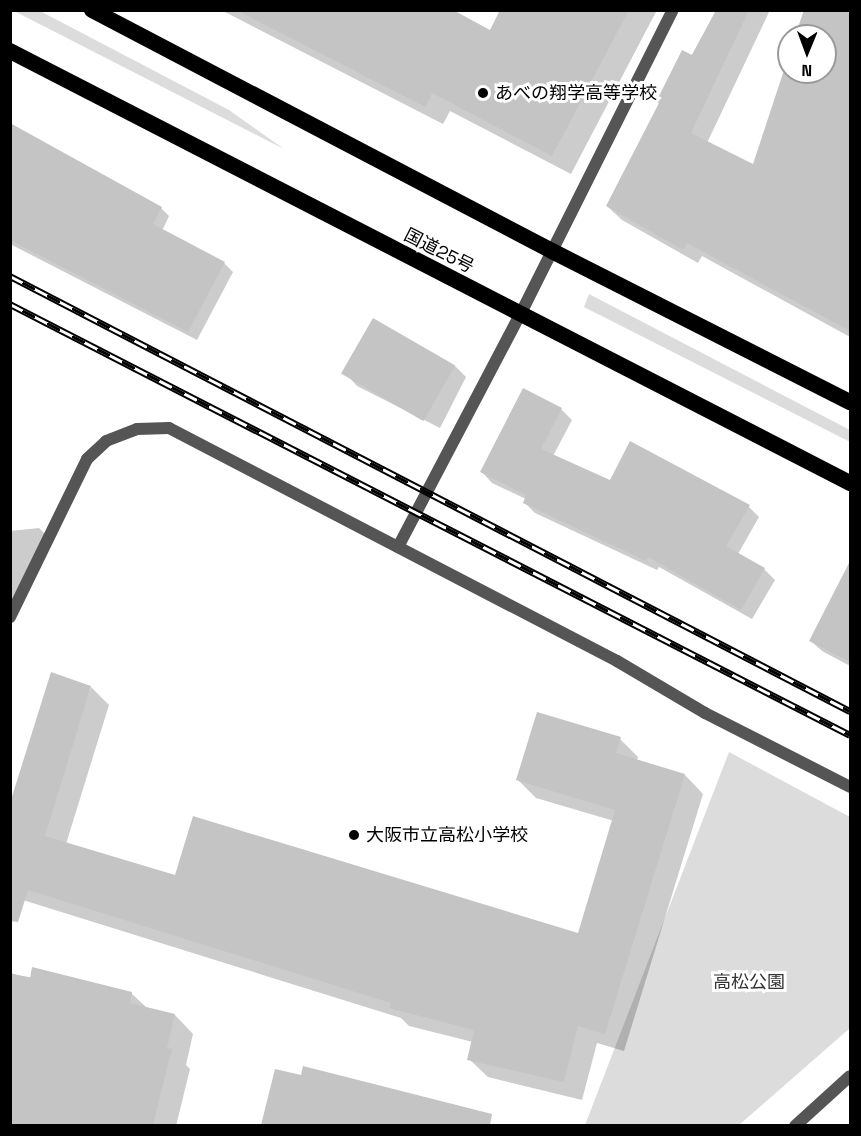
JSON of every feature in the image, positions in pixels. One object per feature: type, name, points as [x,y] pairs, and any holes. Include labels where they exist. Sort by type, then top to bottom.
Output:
[{"type":"highway","points":[[92,10],[552,250],[850,402]]},
{"type":"highway","name":"国道25号","points":[[10,51],[850,483]]},
{"type":"street","points":[[398,547],[520,315],[673,10]]},
{"type":"street","points":[[10,617],[87,459],[106,441],[137,429],[169,428],[618,661],[705,713],[850,787]]},
{"type":"street","points":[[795,1125],[850,1076]]},
{"type":"green space","points":[[14,11],[40,11],[229,110],[284,149]]},
{"type":"green space","points":[[589,294],[850,430],[850,442],[584,307]]},
{"type":"green space","name":"高松公園","points":[[729,752],[850,817],[850,1028],[739,1125],[585,1125]]},
{"type":"building","name":"あべの翔学高等学校","points":[[236,10],[453,10],[490,30],[500,10],[629,10],[552,156],[432,93],[425,107]]},
{"type":"building","points":[[716,10],[749,10],[691,133],[753,164],[779,84],[837,84],[837,24],[799,24],[804,10],[850,10],[850,331],[687,243],[683,250],[606,206],[659,103],[656,102],[682,50],[692,55]]},
{"type":"building","points":[[10,123],[162,207],[153,224],[225,262],[188,332],[10,240]]},
{"type":"building","points":[[373,318],[455,366],[423,421],[341,373]]},
{"type":"building","points":[[523,388],[562,408],[541,449],[610,480],[630,441],[750,505],[726,546],[765,568],[741,610],[648,557],[646,561],[523,503],[526,495],[480,472]]},
{"type":"building","points":[[850,561],[850,662],[809,641]]},
{"type":"building","points":[[51,672],[91,686],[45,836],[175,875],[193,816],[578,933],[615,810],[516,780],[537,712],[621,737],[616,753],[685,774],[605,1034],[578,1026],[564,1082],[467,1060],[474,1030],[389,1008],[391,1003],[28,890],[18,922],[10,921],[10,803]]},
{"type":"building","points":[[32,967],[132,992],[130,1003],[175,1014],[167,1048],[172,1049],[153,1125],[10,1125],[10,973],[30,978]]},
{"type":"building","points":[[303,1066],[492,1114],[490,1125],[261,1125],[275,1069],[301,1075]]},
{"type":"railway","points":[[10,276],[850,711]]},
{"type":"railway","points":[[10,304],[850,735]]},
{"type":"place","name":"あべの翔学高等学校","points":[[483,93]]},
{"type":"place","name":"大阪市立高松小学校","points":[[354,835]]}]
